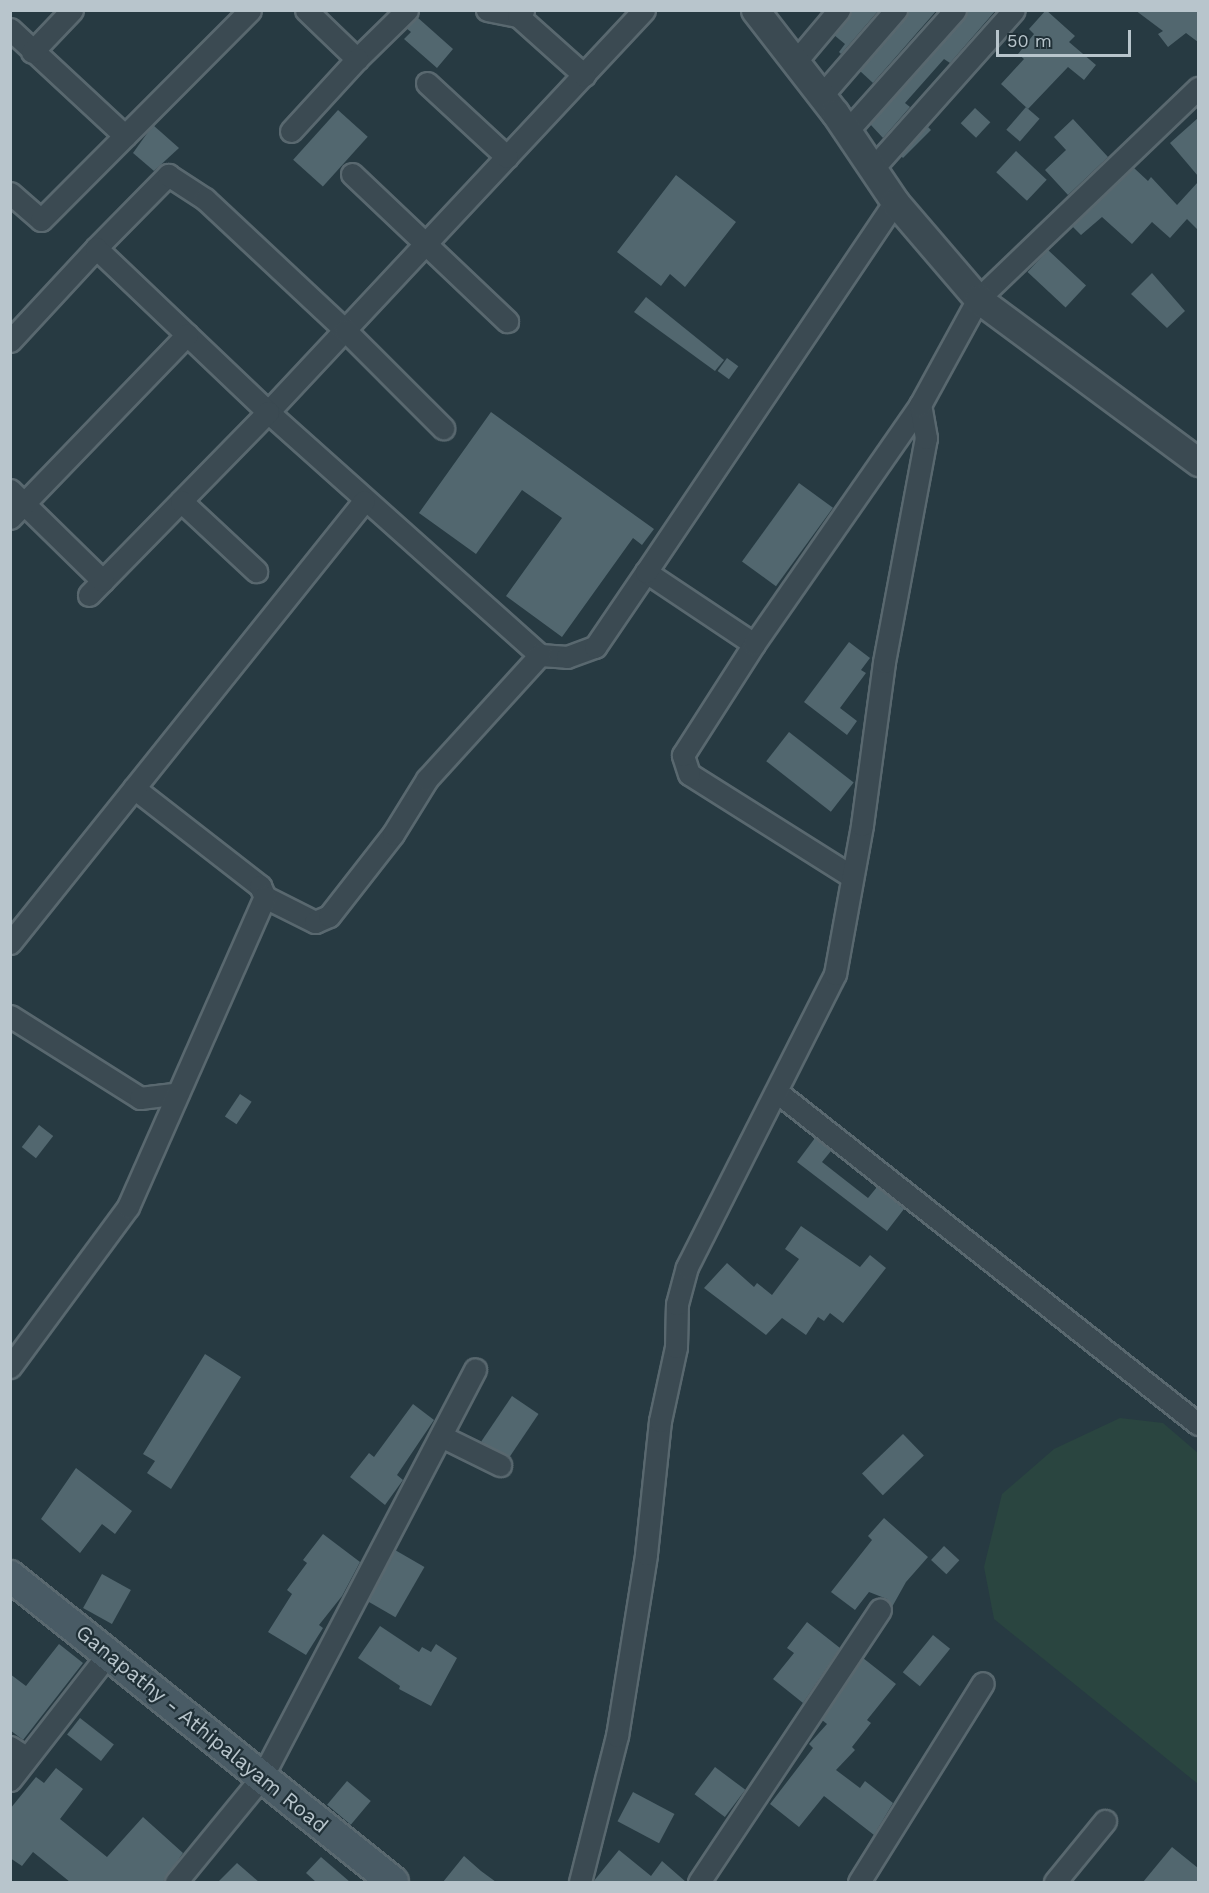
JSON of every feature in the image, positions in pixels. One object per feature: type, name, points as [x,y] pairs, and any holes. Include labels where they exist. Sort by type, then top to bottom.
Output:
[{"type":"main road","name":"Ganapathy - Athipalayam Road","points":[[10,1576],[262,1777],[379,1878]]},
{"type":"street","points":[[32,52],[72,10]]},
{"type":"street","points":[[10,193],[41,220],[250,10]]},
{"type":"street","points":[[306,10],[357,58]]},
{"type":"street","points":[[291,131],[357,58],[406,10]]},
{"type":"street","points":[[487,10],[520,13],[584,75]]},
{"type":"street","points":[[187,335],[15,504],[96,588],[268,412],[644,10]]},
{"type":"street","points":[[796,61],[839,10]]},
{"type":"street","points":[[822,94],[896,10]]},
{"type":"street","points":[[847,131],[954,10]]},
{"type":"street","points":[[874,167],[1014,11]]},
{"type":"street","points":[[765,14],[796,61],[874,167],[895,202],[978,299],[1198,462]]},
{"type":"street","points":[[10,29],[32,52],[125,136]]},
{"type":"street","points":[[427,83],[507,157]]},
{"type":"street","points":[[851,876],[689,774],[683,755],[754,645],[920,405],[978,299],[1198,88]]},
{"type":"street","points":[[352,174],[507,321]]},
{"type":"street","points":[[10,341],[96,248],[168,175],[205,200],[345,330],[443,428]]},
{"type":"street","points":[[96,248],[364,501],[540,655],[567,657],[595,647],[895,202]]},
{"type":"street","points":[[580,1882],[617,1736],[646,1554],[660,1421],[676,1347],[677,1304],[687,1267],[835,974],[884,662],[926,438],[920,405]]},
{"type":"street","points":[[181,501],[256,571]]},
{"type":"street","points":[[10,943],[364,501]]},
{"type":"street","points":[[646,572],[754,645]]},
{"type":"street","points":[[134,789],[260,886],[265,897],[315,922],[329,916],[393,834],[427,780],[540,655]]},
{"type":"street","points":[[10,1367],[128,1207],[265,897]]},
{"type":"street","points":[[10,1016],[140,1098],[178,1093]]},
{"type":"street","points":[[777,1092],[1198,1424]]},
{"type":"street","points":[[176,1882],[262,1777],[475,1369]]},
{"type":"street","points":[[441,1436],[500,1465]]},
{"type":"street","points":[[699,1882],[880,1610]]},
{"type":"street","points":[[10,1780],[19,1753],[108,1654]]},
{"type":"street","points":[[859,1882],[983,1683]]},
{"type":"street","points":[[1055,1882],[1105,1821]]},
{"type":"green space","points":[[1120,1418],[1163,1423],[1198,1453],[1198,1784],[994,1619],[984,1567],[1002,1494],[1054,1449]]},
{"type":"building","points":[[851,10],[879,10],[841,54],[839,52],[845,44],[834,35]]},
{"type":"building","points":[[908,10],[937,10],[873,83],[860,71]]},
{"type":"building","points":[[967,10],[996,10],[950,63],[944,59],[905,103],[910,107],[883,138],[870,124]]},
{"type":"building","points":[[1046,10],[1075,36],[1069,42],[1096,65],[1084,80],[1068,67],[1028,109],[1001,84],[1024,59],[1018,54],[1034,34],[1029,29]]},
{"type":"building","points":[[1135,10],[1198,10],[1198,42],[1186,33],[1168,47],[1158,34],[1163,31]]},
{"type":"building","points":[[417,17],[453,49],[437,68],[404,39],[411,32],[406,28]]},
{"type":"building","points":[[1026,107],[1040,119],[1020,141],[1006,130]]},
{"type":"building","points":[[975,108],[990,122],[976,138],[961,123]]},
{"type":"building","points":[[338,110],[368,137],[323,187],[293,160]]},
{"type":"building","points":[[1198,118],[1198,176],[1170,143]]},
{"type":"building","points":[[1073,119],[1108,157],[1068,195],[1045,170],[1066,150],[1054,137]]},
{"type":"building","points":[[153,125],[179,148],[154,171],[133,153]]},
{"type":"building","points":[[927,126],[931,130],[903,158],[901,156]]},
{"type":"building","points":[[1016,151],[1047,180],[1027,201],[996,172]]},
{"type":"building","points":[[1134,168],[1148,181],[1151,177],[1177,205],[1198,182],[1198,230],[1187,219],[1170,238],[1152,222],[1132,244],[1102,217],[1081,235],[1072,226]]},
{"type":"building","points":[[676,175],[736,222],[685,287],[670,274],[661,286],[617,252]]},
{"type":"building","points":[[1048,250],[1086,285],[1066,307],[1028,272]]},
{"type":"building","points":[[1152,273],[1185,311],[1167,328],[1131,294]]},
{"type":"building","points":[[646,297],[724,360],[715,371],[634,312]]},
{"type":"building","points":[[727,358],[738,366],[729,379],[718,371]]},
{"type":"building","points":[[491,412],[654,529],[642,545],[633,538],[562,637],[506,596],[562,518],[522,490],[476,554],[419,513]]},
{"type":"building","points":[[799,483],[833,508],[776,586],[742,561]]},
{"type":"building","points":[[849,642],[870,658],[861,670],[866,673],[840,708],[857,721],[847,735],[804,702]]},
{"type":"building","points":[[789,732],[854,782],[831,812],[766,761]]},
{"type":"building","points":[[240,1094],[252,1102],[237,1124],[225,1116]]},
{"type":"building","points":[[39,1125],[53,1136],[36,1158],[22,1147]]},
{"type":"building","points":[[815,1138],[831,1151],[822,1162],[868,1198],[877,1187],[904,1209],[887,1231],[797,1162]]},
{"type":"building","points":[[801,1226],[860,1267],[870,1255],[886,1268],[843,1323],[830,1313],[824,1321],[818,1317],[806,1335],[782,1318],[766,1335],[704,1288],[727,1263],[754,1287],[757,1283],[772,1295],[799,1259],[785,1249]]},
{"type":"building","points":[[205,1354],[241,1377],[171,1489],[147,1473],[155,1461],[143,1454]]},
{"type":"building","points":[[512,1396],[539,1414],[508,1459],[481,1442]]},
{"type":"building","points":[[413,1404],[434,1420],[397,1475],[403,1480],[385,1505],[350,1477],[369,1453],[374,1457]]},
{"type":"building","points":[[903,1434],[924,1456],[883,1495],[862,1474]]},
{"type":"building","points":[[76,1468],[132,1511],[115,1534],[102,1524],[80,1553],[41,1519]]},
{"type":"building","points":[[884,1518],[928,1557],[906,1582],[892,1607],[887,1599],[869,1592],[855,1610],[831,1592],[872,1540],[868,1536]]},
{"type":"building","points":[[323,1534],[360,1562],[342,1596],[319,1625],[323,1628],[306,1655],[268,1632],[292,1594],[287,1590],[307,1563],[303,1560]]},
{"type":"building","points":[[944,1546],[959,1560],[946,1574],[931,1560]]},
{"type":"building","points":[[395,1550],[424,1567],[395,1617],[366,1600]]},
{"type":"building","points":[[102,1574],[131,1590],[112,1624],[83,1608]]},
{"type":"building","points":[[807,1622],[840,1648],[803,1703],[773,1679],[794,1653],[787,1648]]},
{"type":"building","points":[[380,1626],[419,1652],[422,1647],[431,1652],[436,1644],[457,1658],[431,1706],[399,1689],[400,1686],[358,1658]]},
{"type":"building","points":[[933,1635],[950,1649],[920,1686],[903,1672]]},
{"type":"building","points":[[59,1644],[83,1663],[23,1740],[10,1730],[10,1674],[26,1686]]},
{"type":"building","points":[[863,1658],[896,1684],[867,1720],[871,1723],[852,1747],[855,1750],[836,1770],[860,1788],[865,1781],[893,1803],[874,1835],[824,1796],[799,1827],[770,1804],[813,1748],[809,1744],[827,1724],[822,1720]]},
{"type":"building","points":[[80,1718],[114,1744],[101,1761],[67,1735]]},
{"type":"building","points":[[715,1767],[745,1790],[725,1817],[695,1794]]},
{"type":"building","points":[[56,1768],[83,1789],[60,1819],[107,1857],[143,1817],[183,1853],[163,1882],[70,1882],[33,1852],[22,1866],[10,1858],[10,1809],[36,1777],[44,1783]]},
{"type":"building","points":[[347,1781],[371,1801],[351,1825],[327,1805]]},
{"type":"building","points":[[633,1792],[674,1814],[659,1843],[618,1821]]},
{"type":"building","points":[[1172,1847],[1198,1868],[1198,1882],[1143,1882]]},
{"type":"building","points":[[619,1850],[651,1876],[662,1861],[686,1882],[593,1882]]},
{"type":"building","points":[[464,1856],[481,1871],[496,1882],[443,1882]]},
{"type":"building","points":[[321,1857],[350,1882],[316,1882],[306,1873]]},
{"type":"building","points":[[237,1863],[259,1882],[218,1882]]}]
